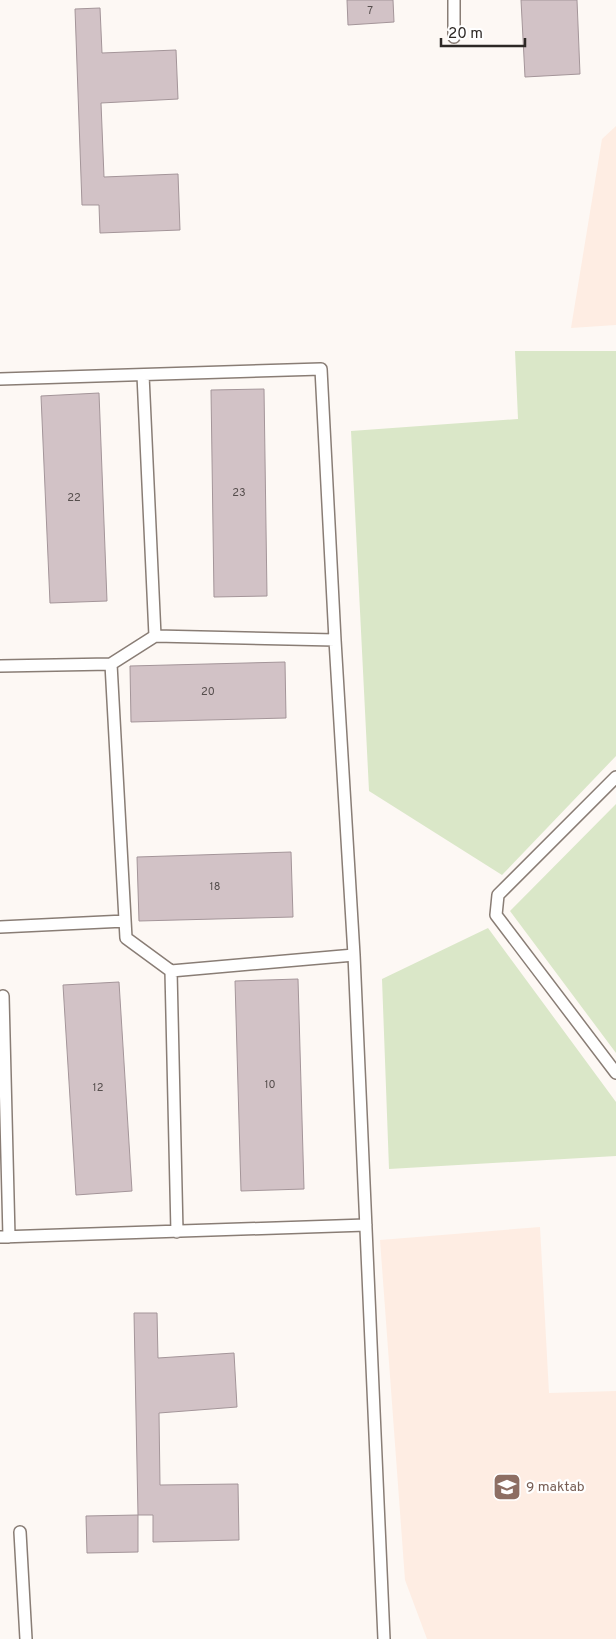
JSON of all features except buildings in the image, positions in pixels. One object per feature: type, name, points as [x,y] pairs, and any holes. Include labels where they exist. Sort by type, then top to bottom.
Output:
[{"type":"lane","points":[[454,0],[454,37]]},
{"type":"lane","points":[[0,378],[321,369],[354,955],[384,1639]]},
{"type":"lane","points":[[143,375],[154,636]]},
{"type":"lane","points":[[0,666],[111,664],[154,636],[335,640]]},
{"type":"lane","points":[[111,664],[126,938],[171,971],[354,955]]},
{"type":"lane","points":[[616,776],[498,895],[496,914],[616,1073]]},
{"type":"lane","points":[[0,927],[125,921]]},
{"type":"lane","points":[[171,971],[177,1232]]},
{"type":"lane","points":[[3,996],[5,1237],[366,1225]]},
{"type":"lane","points":[[20,1532],[26,1639]]},
{"type":"shaded area","points":[[616,126],[616,325],[571,328],[602,139]]},
{"type":"shaded area","name":"9 maktab","points":[[540,1227],[549,1393],[616,1391],[616,1639],[427,1639],[405,1580],[380,1240]]},
{"type":"green space","points":[[515,351],[616,351],[616,756],[502,875],[369,791],[351,431],[518,419]]},
{"type":"green space","points":[[616,804],[616,1053],[510,911]]},
{"type":"green space","points":[[488,928],[616,1102],[616,1156],[389,1169],[382,979]]},
{"type":"place","name":"9 maktab","points":[[507,1487]]}]
